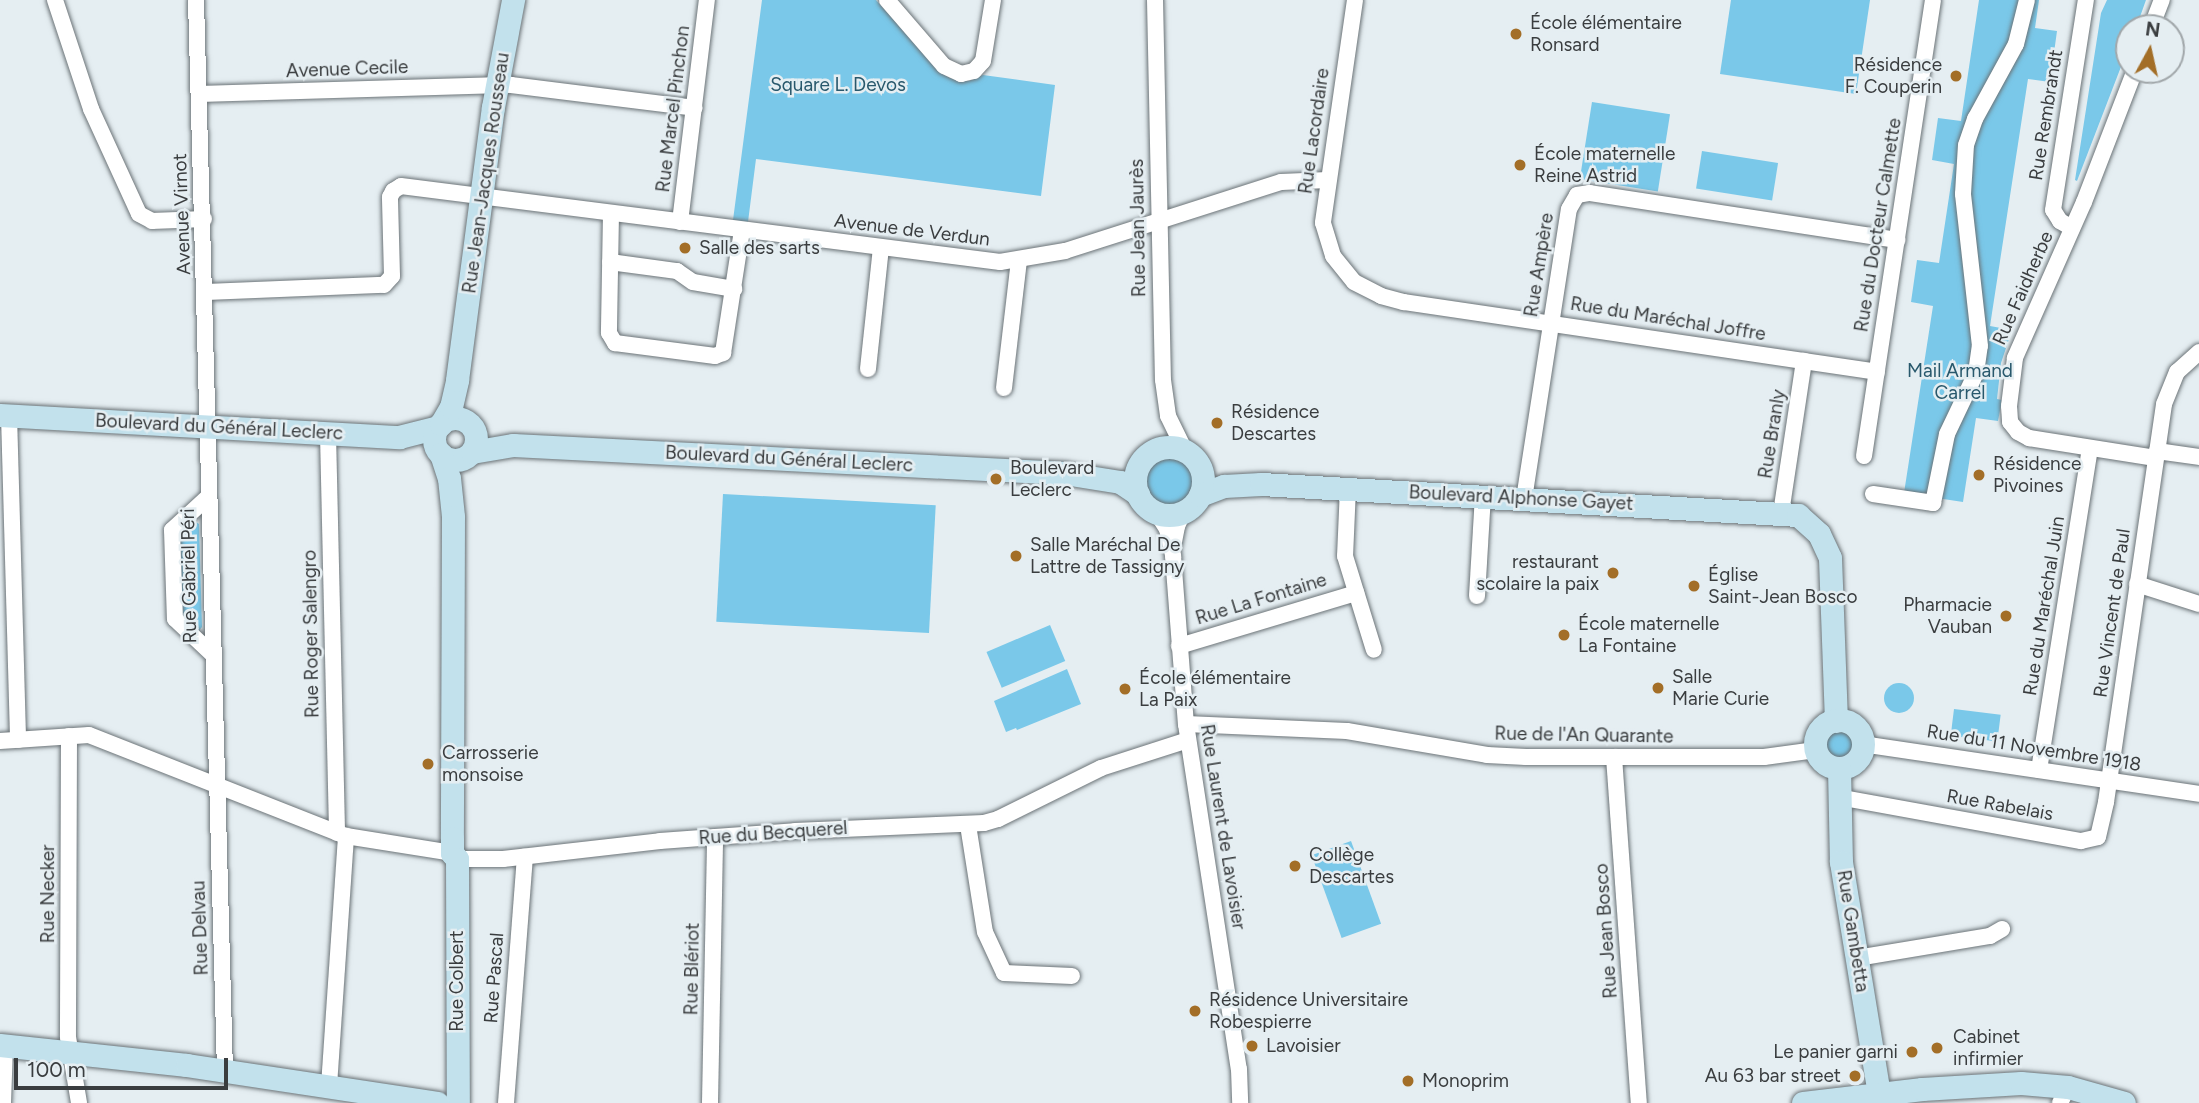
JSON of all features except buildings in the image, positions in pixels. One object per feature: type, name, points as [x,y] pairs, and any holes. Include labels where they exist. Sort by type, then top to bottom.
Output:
[{"type":"street","points":[[55,0],[91,109],[139,214],[152,220],[204,219]]},
{"type":"street","name":"Avenue Virnot","points":[[196,0],[206,292],[207,426]]},
{"type":"street","name":"Rue Jean-Jacques Rousseau","points":[[439,438],[453,401],[497,85],[513,0]]},
{"type":"street","name":"Rue Marcel Pinchon","points":[[680,222],[707,0]]},
{"type":"street","points":[[887,0],[944,66],[961,74],[974,71],[983,61],[993,0]]},
{"type":"street","name":"Rue Jean Jaurès","points":[[1154,0],[1164,396],[1168,416],[1191,457]]},
{"type":"street","name":"Rue Lacordaire","points":[[1339,265],[1329,247],[1323,223],[1355,0]]},
{"type":"street","name":"Rue du Docteur Calmette","points":[[1864,456],[1933,0]]},
{"type":"street","points":[[1873,495],[1933,503],[1942,451],[1976,373],[1980,346],[1963,194],[1966,145],[1975,119],[2016,44],[2027,0]]},
{"type":"street","name":"Rue Rembrandt","points":[[2072,229],[2060,221],[2053,210],[2086,0]]},
{"type":"street","name":"Rue Faidherbe","points":[[2129,84],[2072,229],[2015,358],[2009,406],[2010,422],[2024,436],[2090,448],[2156,455]]},
{"type":"street","name":"Avenue Cecile","points":[[199,94],[497,85],[695,108]]},
{"type":"street","name":"Avenue de Verdun","points":[[206,292],[384,285],[392,276],[390,197],[395,188],[404,186],[974,261],[1019,261],[1065,251],[1281,182],[1328,180]]},
{"type":"street","name":"Rue Ampère","points":[[1524,499],[1569,204],[1583,193],[1897,240]]},
{"type":"street","points":[[611,213],[609,333],[615,343],[720,356],[726,349],[741,230]]},
{"type":"street","points":[[868,369],[881,248]]},
{"type":"street","points":[[1004,388],[1019,261]]},
{"type":"street","points":[[610,262],[677,271],[693,282],[734,289]]},
{"type":"street","name":"Rue du Maréchal Joffre","points":[[1339,265],[1363,288],[1390,299],[1877,372]]},
{"type":"street","name":"Rue Jean-Jacques Rousseau","points":[[462,346],[465,397],[472,440]]},
{"type":"street","name":"Rue Vincent de Paul","points":[[2109,781],[2156,455],[2169,388],[2177,372],[2199,352]]},
{"type":"street","name":"Rue Branly","points":[[1781,513],[1804,361]]},
{"type":"street","points":[[4,415],[18,740]]},
{"type":"street","name":"Boulevard du Général Leclerc","points":[[4,415],[439,438]]},
{"type":"street","points":[[439,438],[454,418],[472,440]]},
{"type":"street","name":"Rue Gabriel Péri","points":[[207,426],[216,785]]},
{"type":"street","name":"Rue Roger Salengro","points":[[328,434],[342,835],[329,1086]]},
{"type":"street","points":[[439,438],[453,460],[472,440]]},
{"type":"street","points":[[439,438],[449,478],[453,517],[455,856]]},
{"type":"street","points":[[453,517],[463,465],[472,440]]},
{"type":"street","name":"Boulevard du Général Leclerc","points":[[472,440],[1064,473],[1120,482],[1138,494]]},
{"type":"street","points":[[1166,447],[1191,457],[1203,477],[1192,503],[1170,515],[1147,507],[1138,494],[1136,472],[1148,454],[1166,447]]},
{"type":"street","name":"Rue du Maréchal Juin","points":[[2039,770],[2090,448]]},
{"type":"street","name":"Boulevard du Général Leclerc","points":[[1064,473],[1121,469],[1148,454]]},
{"type":"street","points":[[2156,455],[2199,457]]},
{"type":"street","name":"Boulevard Alphonse Gayet","points":[[1191,457],[1223,476],[1261,484]]},
{"type":"street","name":"Boulevard Alphonse Gayet","points":[[1192,503],[1224,486],[1261,484],[1798,515],[1808,521],[1824,541],[1830,558],[1836,721]]},
{"type":"street","points":[[1348,488],[1345,556],[1374,650]]},
{"type":"street","points":[[1477,596],[1483,496]]},
{"type":"street","name":"Rue Gabriel Péri","points":[[208,497],[172,530],[175,619],[212,654]]},
{"type":"street","name":"Rue Laurent de Lavoisier","points":[[1172,556],[1177,526],[1192,503]]},
{"type":"street","name":"Rue Laurent de Lavoisier","points":[[1156,512],[1167,529],[1172,556],[1187,732],[1239,1069],[1240,1103]]},
{"type":"street","points":[[2137,584],[2199,604]]},
{"type":"street","name":"Rue La Fontaine","points":[[1179,646],[1356,593]]},
{"type":"street","points":[[1836,721],[1854,726],[1862,744],[1856,761],[1839,768],[1824,762],[1816,750],[1819,731],[1836,721]]},
{"type":"street","name":"Rue de l'An Quarante","points":[[1187,732],[1347,731],[1499,756],[1764,757],[1816,750]]},
{"type":"street","name":"Rue du Becquerel","points":[[69,736],[89,735],[342,835],[455,856],[525,856],[715,836],[968,825],[998,819],[1101,768],[1187,732]]},
{"type":"street","points":[[0,741],[69,736]]},
{"type":"street","name":"Rue Necker","points":[[69,736],[70,1051],[79,1103]]},
{"type":"street","name":"Rue du 11 Novembre 1918","points":[[1862,744],[2199,794]]},
{"type":"street","name":"Rue Jean Bosco","points":[[1614,757],[1639,1103]]},
{"type":"street","name":"Rue Gambetta","points":[[1839,768],[1841,862],[1879,1093]]},
{"type":"street","name":"Rue Rabelais","points":[[1838,797],[2089,841],[2095,839],[2101,831],[2109,781]]},
{"type":"street","name":"Rue Delvau","points":[[216,785],[225,1070]]},
{"type":"street","points":[[968,825],[985,932],[1004,973],[1072,976]]},
{"type":"street","name":"Rue Blériot","points":[[710,1103],[715,836]]},
{"type":"street","name":"Rue Colbert","points":[[455,856],[458,1103]]},
{"type":"street","name":"Rue Pascal","points":[[506,1103],[525,856]]},
{"type":"street","points":[[1857,958],[1990,936],[2002,929]]},
{"type":"street","points":[[3,1103],[3,1045],[225,1070],[437,1103]]},
{"type":"street","points":[[1803,1103],[1879,1093],[1964,1095],[2021,1083],[2064,1095],[2124,1103]]},
{"type":"green space","name":"Square L. Devos","points":[[762,0],[876,0],[941,73],[950,78],[969,81],[983,75],[1055,85],[1041,196],[756,159],[748,222],[733,220]]},
{"type":"green space","points":[[1731,0],[1870,0],[1856,94],[1720,74]]},
{"type":"green space","name":"Mail Armand Carrel","points":[[1979,0],[2039,0],[2035,28],[2057,31],[2050,82],[2028,79],[1990,326],[2012,330],[2001,363],[1997,399],[2002,400],[1998,421],[1976,418],[1963,502],[1904,493],[1933,306],[1911,302],[1917,260],[1939,263],[1954,164],[1932,160],[1938,118],[1961,121]]},
{"type":"green space","points":[[2107,0],[2146,0],[2141,14],[2115,14],[2115,82],[2077,181],[2075,180],[2101,13]]},
{"type":"green space","points":[[1592,102],[1670,114],[1658,191],[1580,179]]},
{"type":"green space","points":[[1702,151],[1778,163],[1772,201],[1696,189]]},
{"type":"green space","points":[[1170,454],[1180,456],[1188,462],[1194,470],[1194,490],[1188,498],[1180,504],[1170,506],[1160,504],[1152,498],[1146,490],[1144,480],[1146,470],[1152,462],[1160,456]]},
{"type":"green space","points":[[723,494],[936,505],[929,633],[716,622]]},
{"type":"green space","points":[[193,520],[199,524],[202,627],[198,632],[180,616],[178,535]]},
{"type":"green space","points":[[1050,625],[1065,661],[1002,688],[986,652]]},
{"type":"green space","points":[[1067,669],[1081,704],[1006,732],[994,701]]},
{"type":"green space","points":[[1899,683],[1910,687],[1914,698],[1910,709],[1899,713],[1888,709],[1884,698],[1888,687]]},
{"type":"green space","points":[[1954,709],[2001,715],[1997,742],[1951,736]]},
{"type":"green space","points":[[1839,728],[1850,733],[1855,744],[1850,755],[1839,760],[1828,755],[1823,744],[1828,733]]},
{"type":"green space","points":[[1351,841],[1381,924],[1342,938],[1312,855]]},
{"type":"place","name":"École élémentaire Ronsard","points":[[1516,34]]},
{"type":"place","name":"Résidence F. Couperin","points":[[1956,76]]},
{"type":"place","name":"École maternelle Reine Astrid","points":[[1520,165]]},
{"type":"place","name":"Salle des sarts","points":[[685,248]]},
{"type":"place","name":"Résidence Descartes","points":[[1217,423]]},
{"type":"place","name":"Résidence Pivoines","points":[[1979,475]]},
{"type":"place","name":"Boulevard Leclerc","points":[[996,479]]},
{"type":"place","name":"Salle Maréchal De Lattre de Tassigny","points":[[1016,556]]},
{"type":"place","name":"restaurant scolaire la paix","points":[[1613,573]]},
{"type":"place","name":"Église Saint-Jean Bosco","points":[[1694,586]]},
{"type":"place","name":"Pharmacie Vauban","points":[[2006,616]]},
{"type":"place","name":"École maternelle La Fontaine","points":[[1564,635]]},
{"type":"place","name":"Salle Marie Curie","points":[[1658,688]]},
{"type":"place","name":"École élémentaire La Paix","points":[[1125,689]]},
{"type":"place","name":"Carrosserie monsoise","points":[[428,764]]},
{"type":"place","name":"Collège Descartes","points":[[1295,866]]},
{"type":"place","name":"Résidence Universitaire Robespierre","points":[[1195,1011]]},
{"type":"place","name":"Lavoisier","points":[[1252,1046]]},
{"type":"place","name":"Cabinet infirmier","points":[[1937,1048]]},
{"type":"place","name":"Le panier garni","points":[[1912,1052]]},
{"type":"place","name":"Au 63 bar street","points":[[1855,1076]]},
{"type":"place","name":"Monoprim","points":[[1408,1081]]}]
